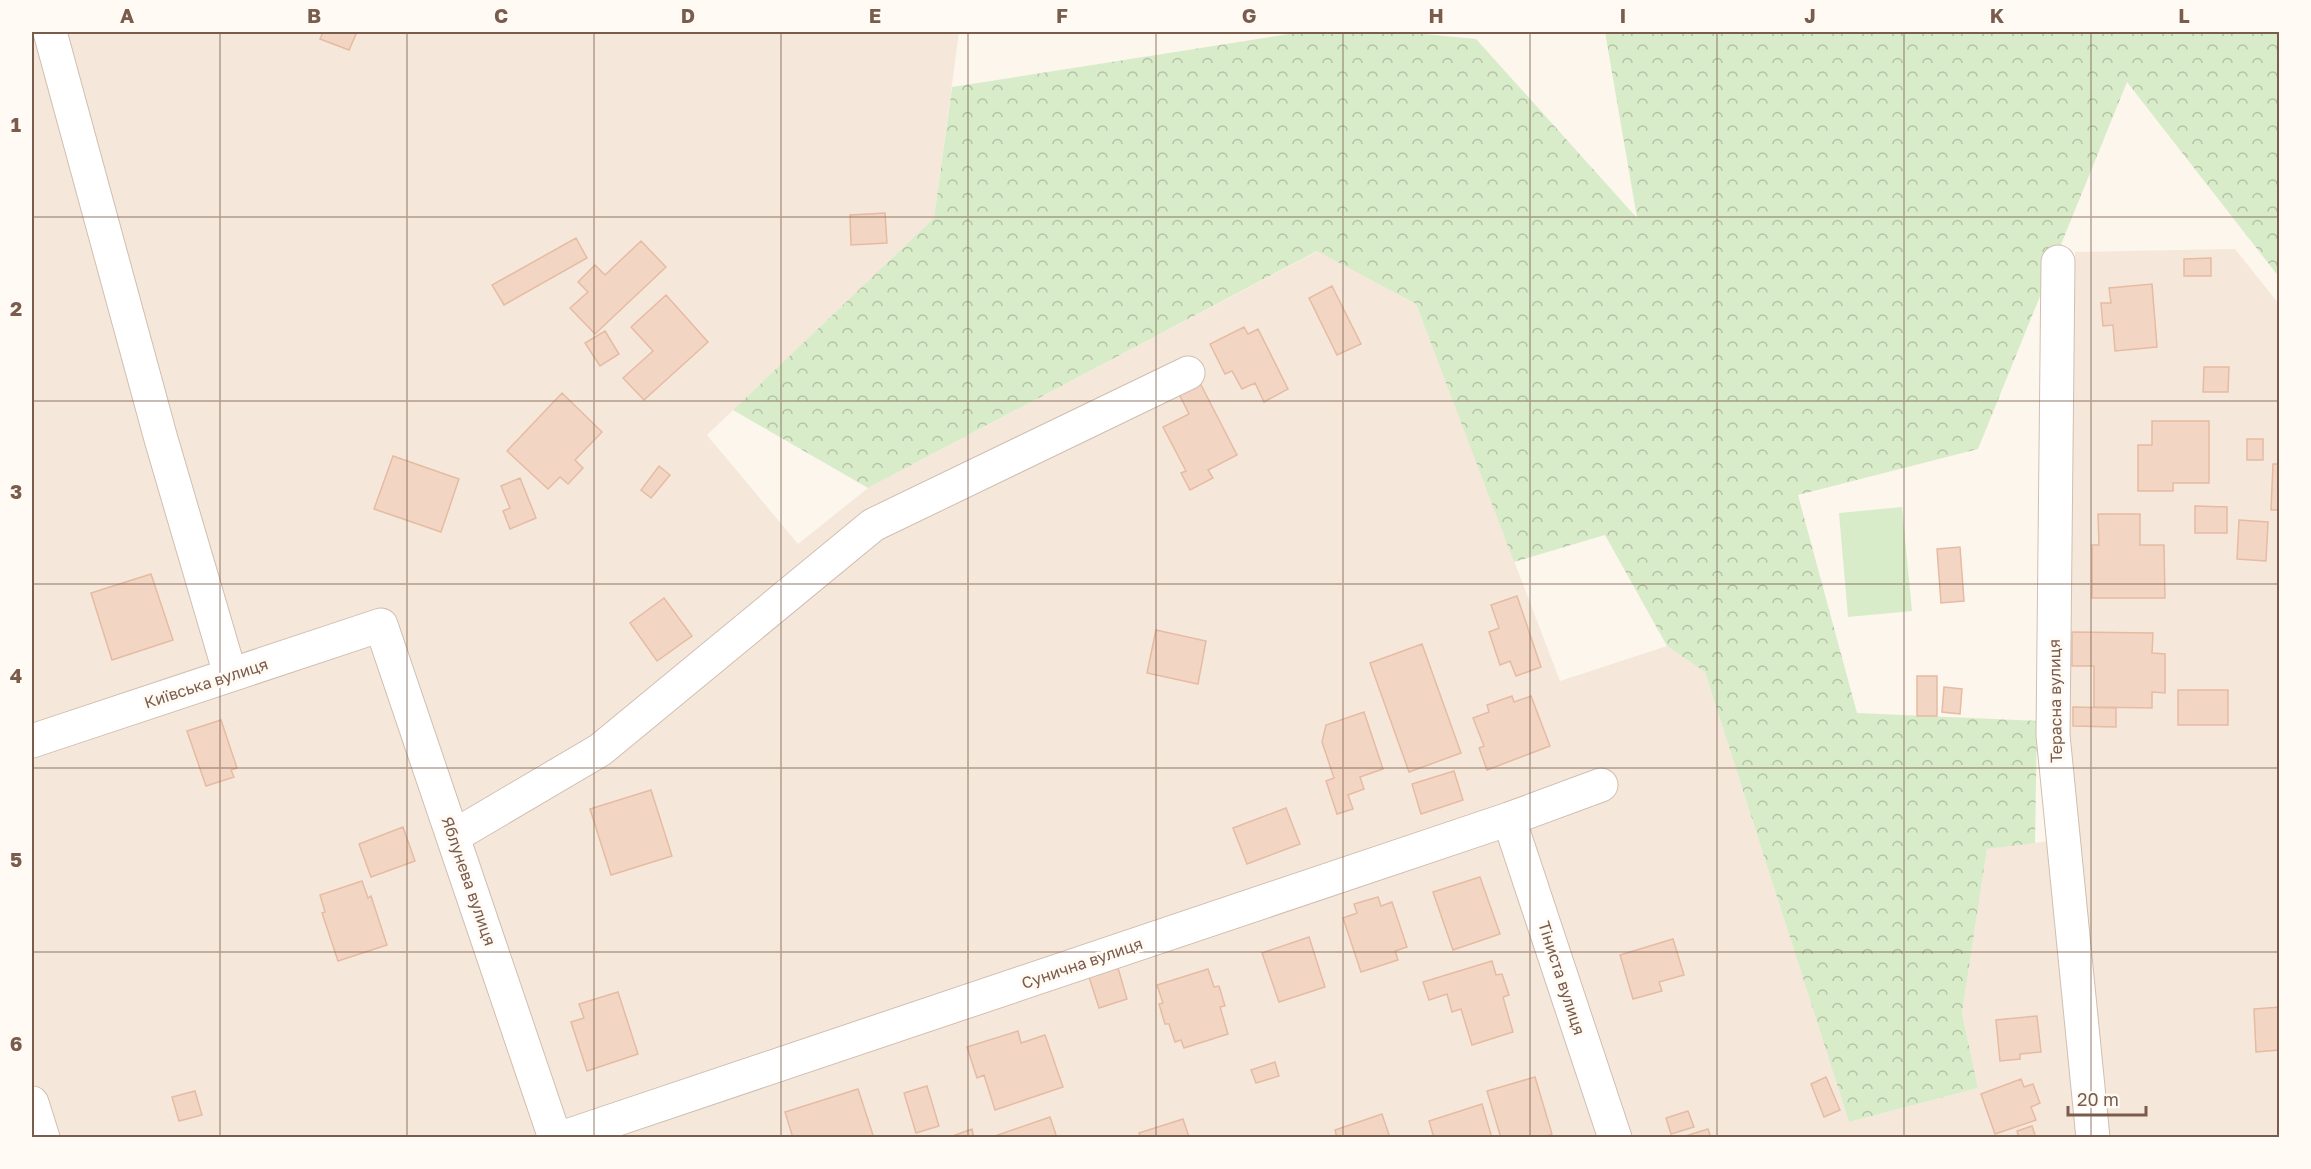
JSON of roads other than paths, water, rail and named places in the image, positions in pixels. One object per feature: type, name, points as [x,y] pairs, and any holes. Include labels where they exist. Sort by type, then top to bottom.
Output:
[{"type":"street","points":[[50,32],[158,428],[230,675]]},
{"type":"street","name":"Терасна вулиця","points":[[2058,262],[2053,735],[2093,1137]]},
{"type":"street","points":[[454,837],[600,750],[873,525],[1188,373]]},
{"type":"street","name":"Київська вулиця","points":[[32,741],[381,625]]},
{"type":"street","name":"Яблунева вулиця","points":[[381,625],[555,1137]]},
{"type":"street","name":"Сунична вулиця","points":[[561,1137],[1509,819],[1601,784]]},
{"type":"street","name":"Тіниста вулиця","points":[[1509,819],[1615,1137]]},
{"type":"street","points":[[32,1103],[43,1137]]}]
